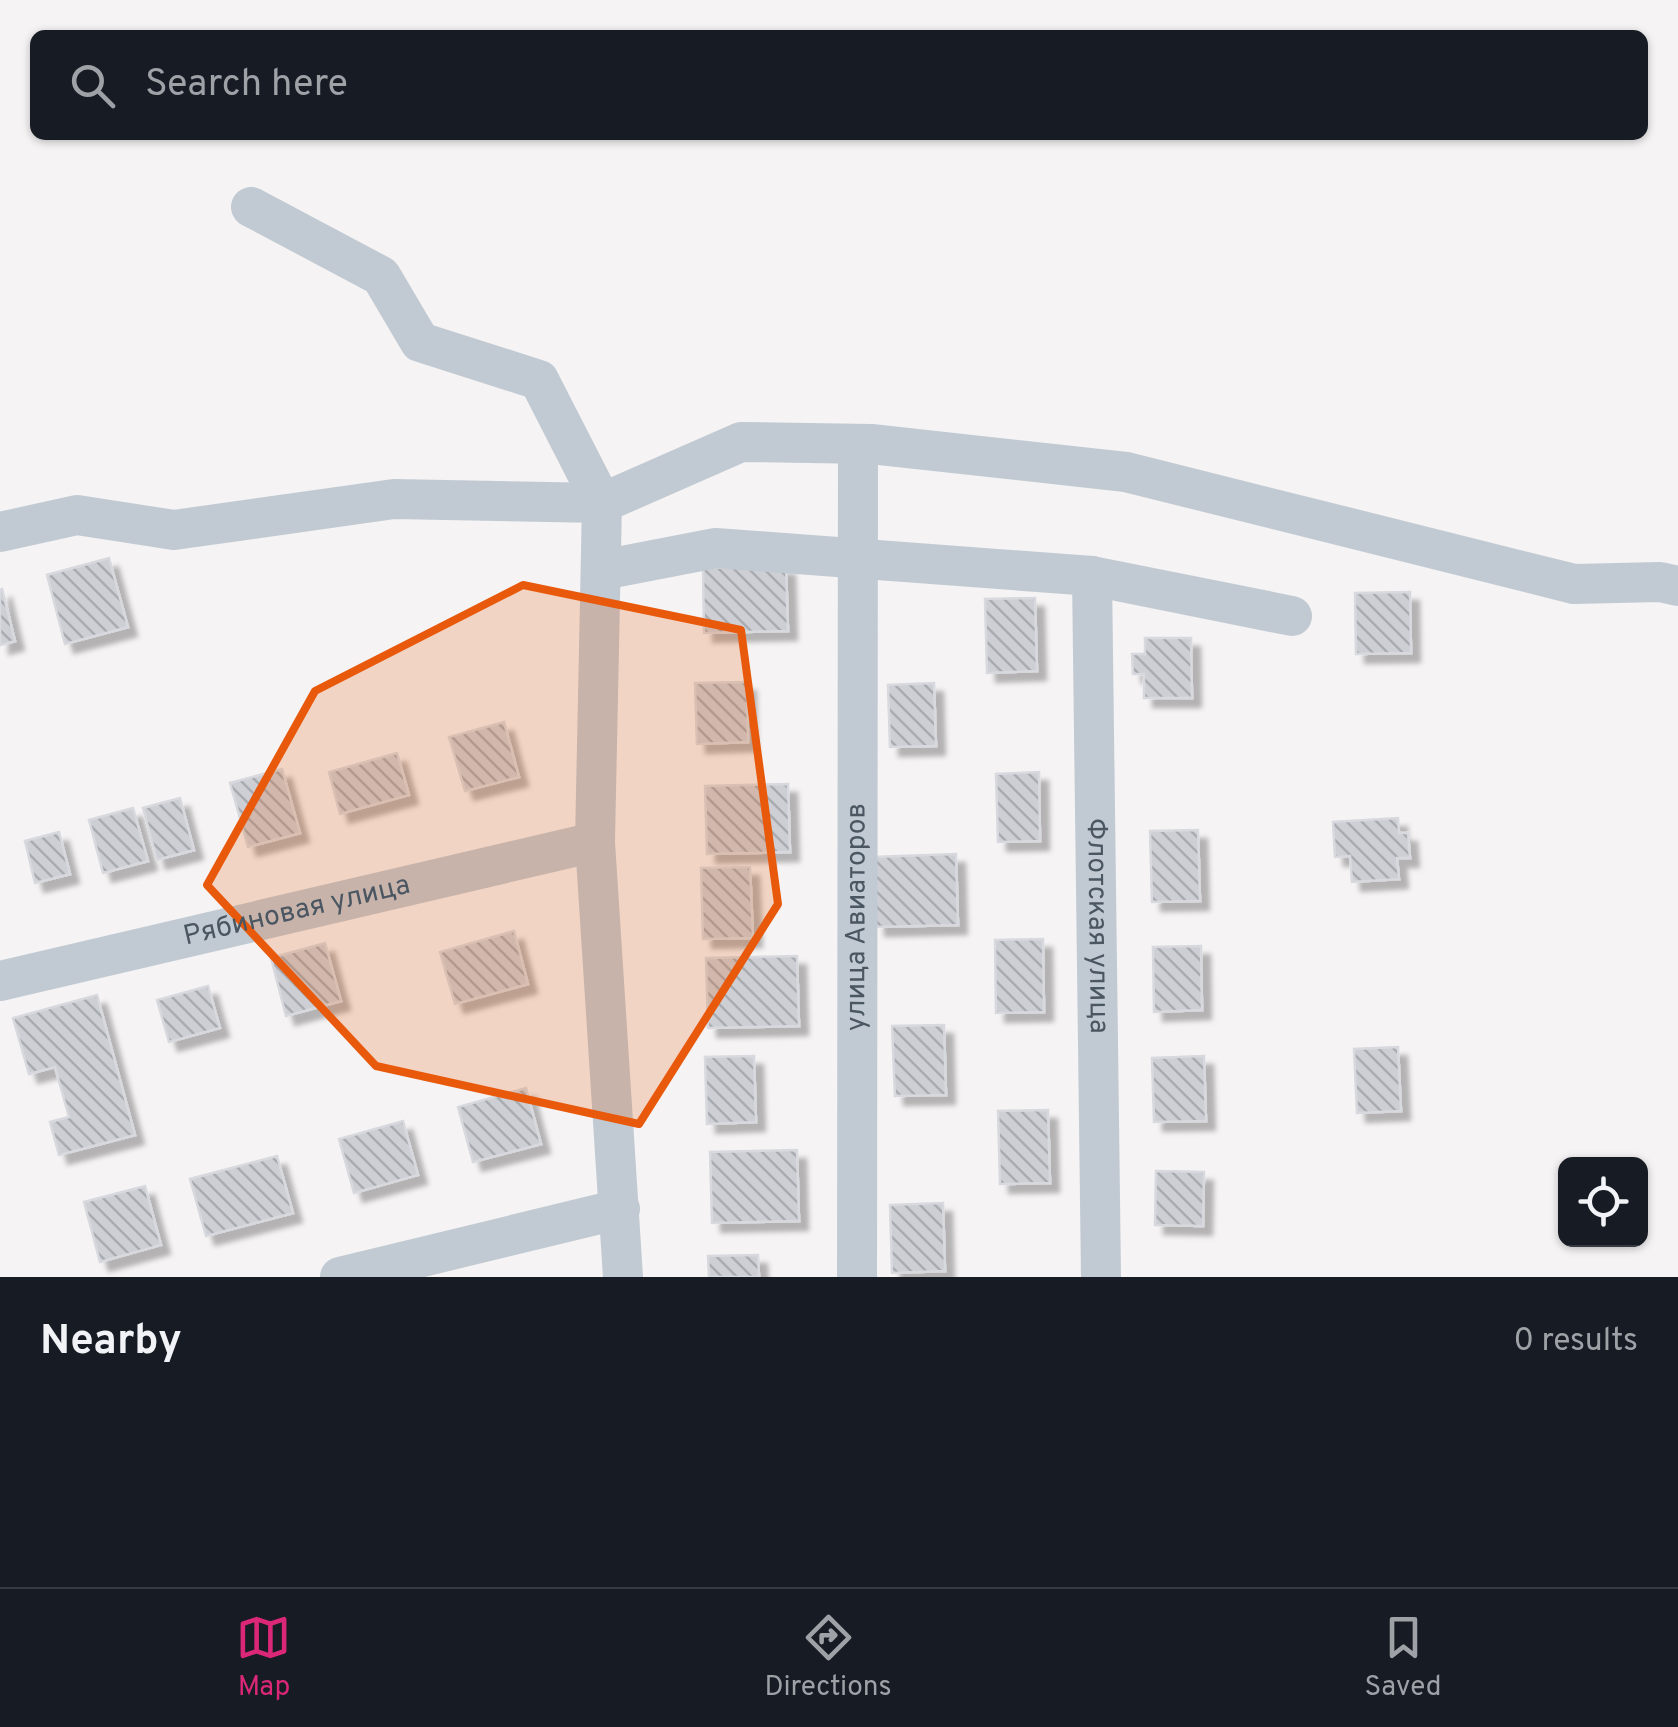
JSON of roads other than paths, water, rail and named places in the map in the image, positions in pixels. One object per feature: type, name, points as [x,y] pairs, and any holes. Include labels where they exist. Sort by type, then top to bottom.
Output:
[{"type":"street","points":[[251,208],[381,276],[420,342],[539,380],[602,503],[595,842],[623,1277]]},
{"type":"street","points":[[0,532],[77,515],[174,530],[394,498],[602,503],[741,442],[858,444],[1126,472],[1574,584],[1660,582],[1678,586]]},
{"type":"street","name":"улица Авиаторов","points":[[857,1277],[858,444]]},
{"type":"street","points":[[602,570],[716,548],[1092,576],[1292,616]]},
{"type":"street","name":"Флотская улица","points":[[1092,576],[1101,1277]]},
{"type":"street","name":"Рябиновая улица","points":[[0,980],[595,842]]},
{"type":"street","points":[[340,1277],[620,1210]]}]
